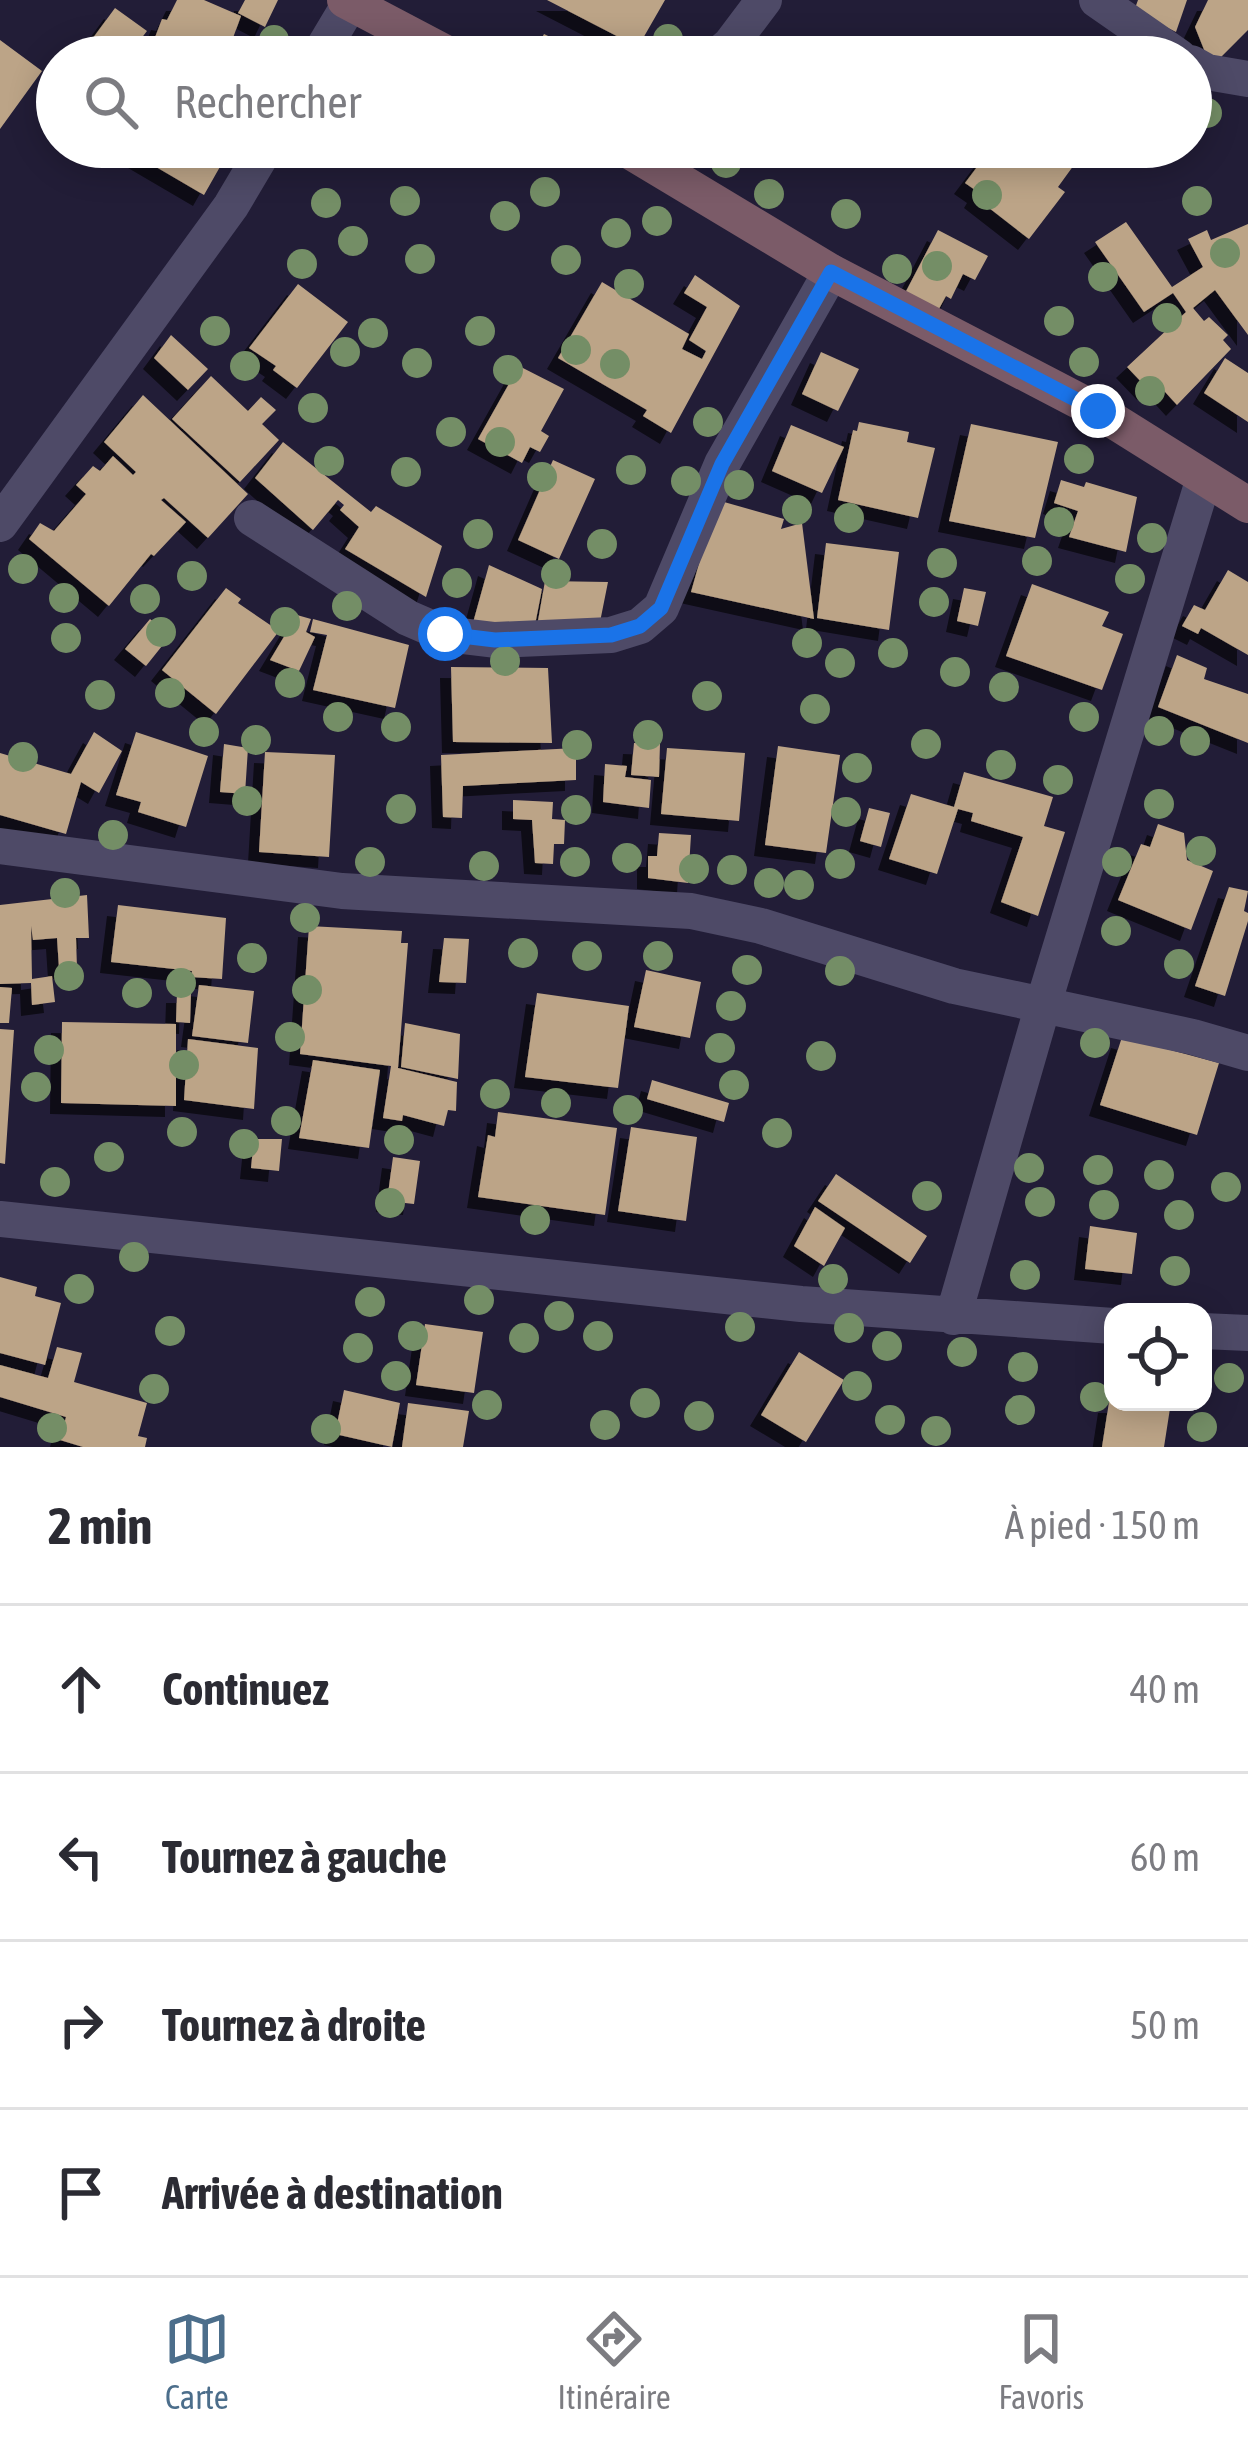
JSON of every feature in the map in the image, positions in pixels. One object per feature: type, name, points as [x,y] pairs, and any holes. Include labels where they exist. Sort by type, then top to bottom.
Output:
[{"type":"street","points":[[737,36],[764,0]]},
{"type":"street","points":[[1097,0],[1149,36]]},
{"type":"street","points":[[330,36],[349,1],[413,36]]},
{"type":"street","points":[[1212,73],[1248,79]]},
{"type":"street","points":[[0,524],[231,206],[254,168]]},
{"type":"street","points":[[658,168],[831,272],[1098,411],[1248,506]]},
{"type":"street","points":[[252,518],[408,618],[445,634],[495,640],[611,635],[640,626],[661,608],[722,464],[831,272]]},
{"type":"street","points":[[953,1317],[1204,478]]},
{"type":"street","points":[[0,846],[342,891],[691,911],[760,926],[954,986],[1248,1053]]},
{"type":"street","points":[[0,1219],[953,1317],[1104,1325]]},
{"type":"street","points":[[1212,1332],[1248,1334]]},
{"type":"building","points":[[177,0],[204,0],[241,16],[234,36],[156,36],[162,19],[167,20]]},
{"type":"building","points":[[245,0],[278,0],[265,27],[238,13]]},
{"type":"building","points":[[547,0],[665,0],[644,36],[617,36]]},
{"type":"building","points":[[1138,0],[1187,0],[1176,32],[1134,11]]},
{"type":"building","points":[[1208,0],[1248,0],[1248,30],[1212,66],[1212,36],[1199,36],[1195,27]]},
{"type":"building","points":[[115,8],[147,31],[143,36],[94,36]]},
{"type":"building","points":[[0,40],[36,67],[36,79],[0,129]]},
{"type":"building","points":[[158,168],[219,168],[204,195]]},
{"type":"building","points":[[976,168],[1072,168],[1058,187],[1065,192],[1029,239],[975,197],[978,192],[965,183]]},
{"type":"building","points":[[1126,222],[1172,287],[1203,267],[1188,239],[1207,230],[1211,240],[1248,224],[1248,335],[1215,290],[1193,308],[1228,335],[1223,340],[1231,349],[1177,405],[1156,382],[1148,389],[1127,367],[1186,312],[1173,293],[1144,312],[1095,242]]},
{"type":"building","points":[[938,230],[988,256],[975,280],[963,274],[951,299],[946,296],[935,316],[902,299]]},
{"type":"building","points":[[695,275],[740,306],[671,433],[643,416],[647,410],[558,358],[602,282],[689,334],[682,349],[702,359],[706,351],[689,340],[707,307],[684,293]]},
{"type":"building","points":[[298,284],[348,322],[297,388],[249,348]]},
{"type":"building","points":[[171,335],[208,369],[188,390],[154,358]]},
{"type":"building","points":[[821,352],[859,369],[838,411],[802,394]]},
{"type":"building","points":[[1225,358],[1248,373],[1248,422],[1204,393]]},
{"type":"building","points":[[519,366],[564,389],[541,431],[549,436],[540,452],[530,447],[522,463],[478,439]]},
{"type":"building","points":[[211,376],[248,411],[261,397],[276,410],[262,424],[279,440],[240,482],[172,419]]},
{"type":"building","points":[[143,395],[248,494],[208,538],[161,500],[186,522],[151,554],[109,606],[29,539],[40,523],[54,531],[86,494],[76,485],[93,466],[100,471],[113,456],[133,475],[136,472],[104,442]]},
{"type":"building","points":[[859,422],[909,432],[907,442],[935,448],[918,518],[838,500],[853,430],[857,431]]},
{"type":"building","points":[[971,424],[1058,442],[1035,538],[949,521]]},
{"type":"building","points":[[791,425],[844,447],[822,493],[772,471]]},
{"type":"building","points":[[283,442],[371,512],[376,506],[442,546],[426,597],[345,549],[359,527],[340,510],[344,505],[338,500],[313,530],[255,478]]},
{"type":"building","points":[[553,460],[595,479],[559,559],[518,540]]},
{"type":"building","points":[[1061,480],[1137,497],[1126,552],[1069,537],[1078,511],[1054,503]]},
{"type":"building","points":[[717,500],[784,519],[781,529],[802,523],[814,619],[691,592]]},
{"type":"building","points":[[826,543],[899,552],[889,630],[817,618]]},
{"type":"building","points":[[489,565],[542,589],[534,630],[471,630]]},
{"type":"building","points":[[1228,570],[1248,582],[1248,655],[1201,628],[1198,634],[1182,626],[1194,605],[1205,610]]},
{"type":"building","points":[[545,581],[608,582],[598,632],[536,632]]},
{"type":"building","points":[[1032,584],[1109,612],[1102,626],[1123,634],[1102,690],[1006,656]]},
{"type":"building","points":[[226,588],[241,599],[238,603],[279,631],[216,714],[162,670]]},
{"type":"building","points":[[964,588],[986,592],[978,626],[957,621]]},
{"type":"building","points":[[297,615],[311,619],[306,632],[315,637],[299,671],[270,660]]},
{"type":"building","points":[[150,619],[170,636],[146,666],[125,649]]},
{"type":"building","points":[[313,619],[409,645],[395,708],[313,690],[327,635],[310,632]]},
{"type":"building","points":[[1177,655],[1207,668],[1204,679],[1248,694],[1248,743],[1158,707]]},
{"type":"building","points":[[451,667],[548,668],[552,743],[453,742]]},
{"type":"building","points":[[94,732],[122,751],[99,793],[81,782],[66,834],[0,815],[0,753],[71,774]]},
{"type":"building","points":[[136,732],[208,756],[186,827],[138,812],[141,802],[116,795]]},
{"type":"building","points":[[634,743],[660,744],[659,777],[631,775]]},
{"type":"building","points":[[224,744],[248,748],[245,794],[220,792]]},
{"type":"building","points":[[778,746],[840,755],[826,853],[765,845]]},
{"type":"building","points":[[576,748],[576,780],[463,786],[462,818],[443,817],[441,755]]},
{"type":"building","points":[[667,748],[745,753],[739,821],[661,814]]},
{"type":"building","points":[[265,752],[335,755],[329,857],[259,852]]},
{"type":"building","points":[[605,764],[627,766],[625,777],[651,780],[649,808],[603,802]]},
{"type":"building","points":[[964,772],[1053,797],[1044,826],[1065,832],[1038,916],[1001,902],[1023,837],[971,821],[973,813],[958,809],[937,874],[889,859],[911,794],[954,807]]},
{"type":"building","points":[[513,800],[553,802],[552,819],[565,820],[564,844],[554,844],[553,864],[535,863],[532,820],[513,819]]},
{"type":"building","points":[[869,808],[890,813],[881,847],[860,841]]},
{"type":"building","points":[[1158,824],[1184,833],[1187,860],[1213,871],[1191,930],[1118,900],[1141,844],[1150,847]]},
{"type":"building","points":[[659,833],[691,835],[688,883],[648,878],[648,856],[657,856]]},
{"type":"building","points":[[1229,887],[1248,891],[1244,911],[1248,921],[1225,996],[1195,986]]},
{"type":"building","points":[[87,895],[89,938],[76,938],[77,968],[59,968],[57,938],[33,940],[31,926],[32,979],[52,976],[55,1002],[32,1005],[31,983],[0,984],[0,905]]},
{"type":"building","points":[[118,905],[226,918],[222,979],[111,962]]},
{"type":"building","points":[[309,926],[402,931],[401,943],[408,943],[398,1068],[457,1082],[456,1111],[448,1110],[444,1126],[403,1115],[402,1121],[383,1118],[391,1066],[300,1054]]},
{"type":"building","points":[[444,938],[469,939],[466,983],[439,982]]},
{"type":"building","points":[[646,970],[701,982],[690,1038],[634,1027]]},
{"type":"building","points":[[199,985],[254,991],[248,1043],[192,1036]]},
{"type":"building","points":[[0,987],[12,988],[9,1023],[0,1023]]},
{"type":"building","points":[[177,992],[191,992],[190,1023],[176,1022]]},
{"type":"building","points":[[537,993],[629,1006],[618,1088],[525,1077]]},
{"type":"building","points":[[62,1022],[176,1024],[176,1106],[61,1103]]},
{"type":"building","points":[[405,1023],[460,1034],[458,1079],[401,1067]]},
{"type":"building","points":[[0,1029],[14,1030],[5,1164],[0,1163]]},
{"type":"building","points":[[1122,1037],[1219,1063],[1197,1135],[1100,1105]]},
{"type":"building","points":[[188,1039],[258,1048],[254,1109],[184,1100]]},
{"type":"building","points":[[313,1060],[380,1070],[369,1148],[299,1138]]},
{"type":"building","points":[[652,1080],[729,1103],[724,1122],[647,1099]]},
{"type":"building","points":[[498,1112],[617,1128],[605,1215],[478,1197],[488,1135],[495,1137]]},
{"type":"building","points":[[631,1127],[697,1137],[686,1221],[618,1211]]},
{"type":"building","points":[[254,1139],[282,1139],[279,1171],[251,1168]]},
{"type":"building","points":[[393,1157],[420,1161],[414,1204],[387,1201]]},
{"type":"building","points":[[836,1174],[927,1236],[910,1263],[818,1201]]},
{"type":"building","points":[[815,1207],[845,1228],[824,1266],[794,1246]]},
{"type":"building","points":[[1090,1226],[1137,1233],[1132,1274],[1085,1269]]},
{"type":"building","points":[[0,1277],[37,1287],[35,1296],[61,1303],[45,1365],[0,1353]]},
{"type":"building","points":[[425,1324],[483,1332],[474,1393],[416,1385]]},
{"type":"building","points":[[57,1347],[82,1353],[74,1382],[147,1403],[138,1436],[147,1438],[145,1447],[83,1447],[60,1440],[66,1417],[0,1397],[0,1365],[48,1378]]},
{"type":"building","points":[[799,1352],[844,1380],[806,1442],[761,1415]]},
{"type":"building","points":[[344,1390],[400,1403],[392,1447],[335,1434]]},
{"type":"building","points":[[408,1403],[469,1411],[463,1447],[402,1447]]},
{"type":"building","points":[[1108,1411],[1170,1411],[1164,1447],[1102,1447]]},
{"type":"route","points":[[445,634],[495,640],[611,635],[640,626],[661,608],[722,464],[831,272],[1098,411]]}]
